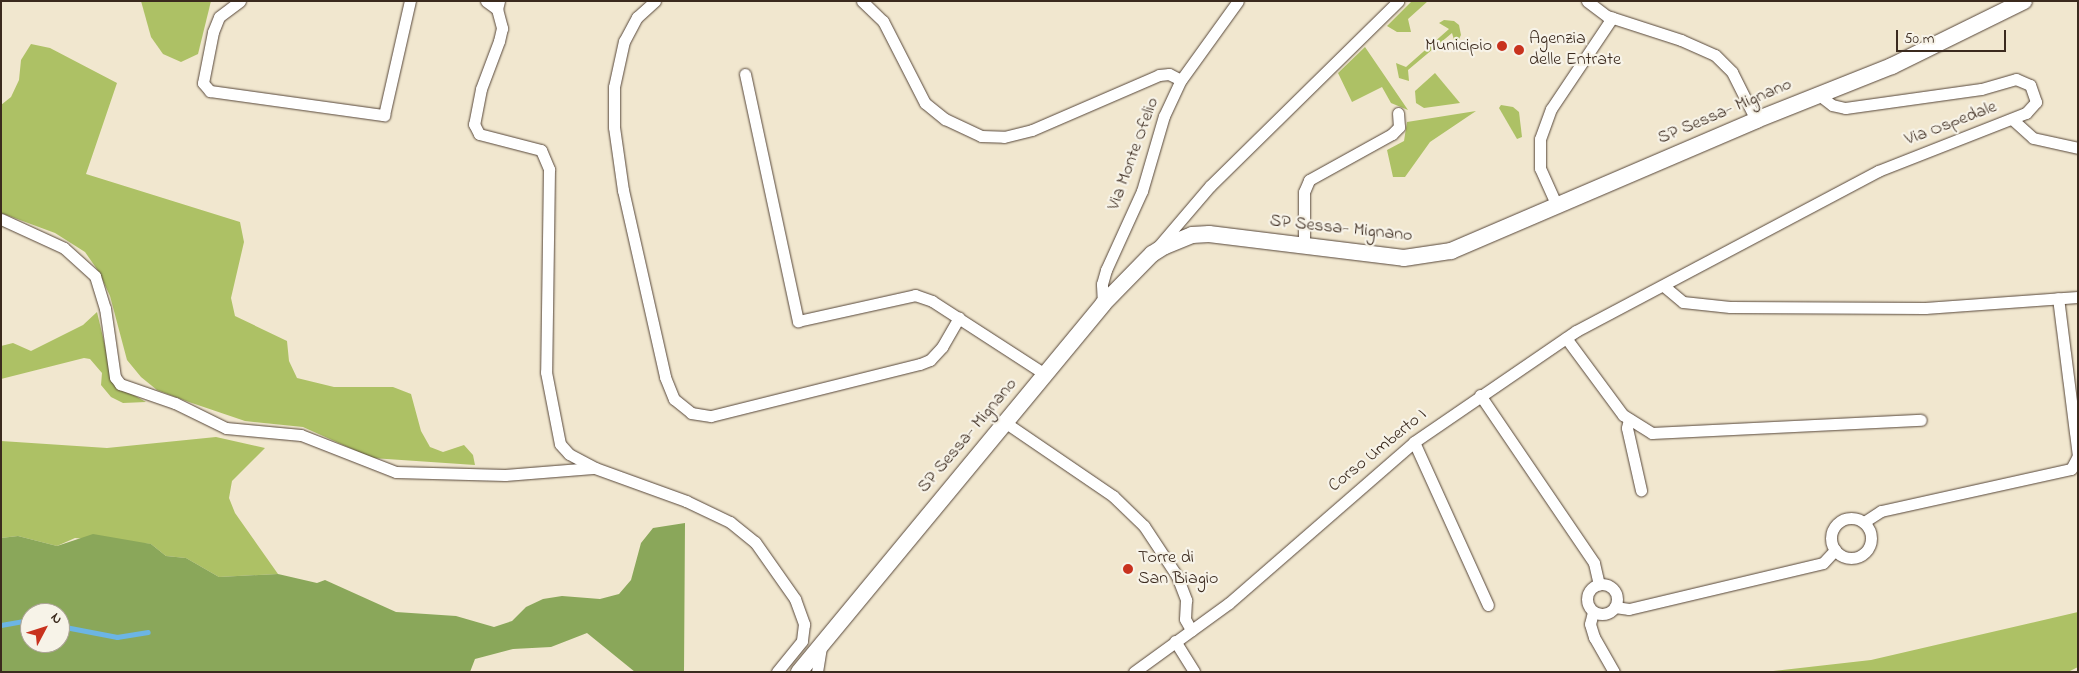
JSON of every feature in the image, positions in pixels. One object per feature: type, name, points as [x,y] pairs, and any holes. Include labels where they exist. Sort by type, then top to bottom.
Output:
[{"type":"street","points":[[240,1],[219,17],[213,32],[203,83],[210,91],[384,115],[410,1]]},
{"type":"street","points":[[486,1],[498,5],[502,28],[476,105],[474,124],[479,134],[534,147],[546,156],[550,169],[547,386],[560,444],[569,454],[595,468],[686,501],[730,522],[755,542],[795,599],[804,624],[802,640],[778,672]]},
{"type":"street","points":[[655,1],[645,4],[632,25],[620,53],[614,87],[614,127],[623,190],[665,377],[674,399],[683,409],[700,416],[711,416],[920,364],[930,360],[942,348],[959,318]]},
{"type":"street","points":[[862,1],[883,21],[925,103],[950,123],[981,136],[1004,137],[1032,130],[1159,75],[1169,74],[1181,80]]},
{"type":"street","name":"Via Monte Ofelio","points":[[1103,304],[1102,284],[1106,270],[1136,206],[1155,138],[1181,80],[1238,1]]},
{"type":"street","points":[[1152,254],[1210,186],[1398,1]]},
{"type":"street","points":[[1587,1],[1599,13],[1715,55],[1732,72],[1756,120]]},
{"type":"street","name":"SP Sessa- Mignano","points":[[799,672],[1103,304],[1152,254],[1176,240],[1199,234],[1420,257],[1456,249],[1756,120],[1892,66],[2024,1]]},
{"type":"street","points":[[1557,206],[1540,168],[1540,139],[1551,109],[1612,18]]},
{"type":"street","points":[[745,74],[798,321],[915,295],[959,318],[1045,374]]},
{"type":"street","name":"Via Ospedale","points":[[1665,287],[1878,171],[2012,119],[2030,111],[2036,102],[2030,85],[2016,80],[1981,89],[1845,108],[1832,105],[1818,94]]},
{"type":"street","points":[[1304,246],[1304,192],[1309,180],[1392,134],[1399,127],[1398,113]]},
{"type":"street","points":[[2012,119],[2033,138],[2078,148]]},
{"type":"street","points":[[1,219],[64,248],[96,276],[105,308],[115,377],[120,384],[175,403],[226,428],[301,435],[396,472],[505,475],[595,468]]},
{"type":"street","points":[[1665,287],[1683,302],[1730,307],[1925,308],[2078,297]]},
{"type":"street","name":"Corso Umberto I","points":[[1134,672],[1240,593],[1414,442],[1480,395],[1566,338],[1665,287]]},
{"type":"street","points":[[1864,522],[1881,511],[2071,469],[2078,456],[2058,298]]},
{"type":"street","points":[[1566,338],[1629,419],[1652,433],[1665,434],[1921,420]]},
{"type":"street","points":[[1480,395],[1594,563],[1599,584]]},
{"type":"street","points":[[1629,419],[1626,428],[1641,490]]},
{"type":"street","points":[[1006,423],[1128,508],[1165,554],[1186,600],[1185,619],[1191,630]]},
{"type":"street","points":[[1414,442],[1488,605]]},
{"type":"street","points":[[1846,518],[1864,522],[1871,531],[1872,543],[1866,553],[1856,558],[1844,557],[1835,550],[1831,541],[1837,523],[1846,518]]},
{"type":"street","points":[[1593,612],[1605,614],[1615,607],[1629,609],[1823,563],[1835,550]]},
{"type":"street","points":[[1599,584],[1612,588],[1616,593],[1615,607]]},
{"type":"street","points":[[1599,584],[1587,596],[1593,612],[1590,624],[1594,637],[1614,672]]},
{"type":"street","points":[[1175,641],[1194,672]]},
{"type":"street","points":[[818,672],[822,642]]},
{"type":"green space","points":[[141,1],[211,1],[198,54],[181,62],[163,54],[151,37]]},
{"type":"green space","points":[[1412,1],[1428,1],[1408,19],[1411,32],[1397,32],[1387,26]]},
{"type":"green space","points":[[1444,20],[1454,21],[1459,25],[1461,35],[1458,41],[1455,43],[1452,33],[1408,70],[1409,81],[1399,78],[1396,63],[1406,67],[1449,29],[1439,23]]},
{"type":"green space","points":[[31,44],[50,48],[117,83],[86,174],[240,222],[244,242],[231,298],[235,316],[287,341],[289,361],[297,378],[334,387],[393,387],[411,394],[421,431],[430,447],[443,452],[464,445],[473,455],[475,465],[372,458],[303,427],[245,421],[186,401],[157,390],[141,377],[127,360],[110,296],[99,272],[85,252],[55,233],[1,213],[1,105],[11,97],[19,80],[21,60]]},
{"type":"green space","points":[[1365,47],[1408,110],[1391,103],[1382,87],[1352,102],[1338,73]]},
{"type":"green space","points":[[1435,73],[1460,103],[1424,108],[1416,103],[1415,91]]},
{"type":"green space","points":[[1501,105],[1513,107],[1519,112],[1522,137],[1517,139],[1499,108]]},
{"type":"green space","points":[[1476,111],[1430,142],[1405,177],[1393,177],[1387,150],[1404,141],[1407,122]]},
{"type":"green space","points":[[97,312],[114,384],[146,402],[123,403],[111,397],[101,385],[102,373],[90,359],[84,358],[1,379],[1,346],[13,343],[31,351],[83,325]]},
{"type":"green space","points":[[216,437],[265,448],[232,481],[229,498],[235,513],[278,574],[219,577],[186,558],[166,556],[151,544],[75,538],[57,546],[18,536],[1,538],[1,441],[107,448]]},
{"type":"green space","points":[[685,523],[684,672],[635,672],[587,633],[551,647],[513,649],[475,659],[470,672],[1,672],[1,538],[18,536],[57,546],[93,534],[151,544],[166,556],[186,558],[219,577],[278,574],[317,583],[325,580],[396,612],[456,616],[494,627],[512,621],[526,607],[543,599],[562,596],[600,599],[619,594],[631,580],[641,543],[653,528]]},
{"type":"green space","points":[[2078,612],[2078,667],[2068,672],[1764,672],[1871,660]]},
{"type":"waterway","points":[[1,625],[20,622]]},
{"type":"waterway","points":[[70,628],[117,637],[148,632]]},
{"type":"place","name":"Municipio","points":[[1502,46]]},
{"type":"place","name":"Agenzia delle Entrate","points":[[1519,50]]},
{"type":"place","name":"Torre di San Biagio","points":[[1128,569]]}]
